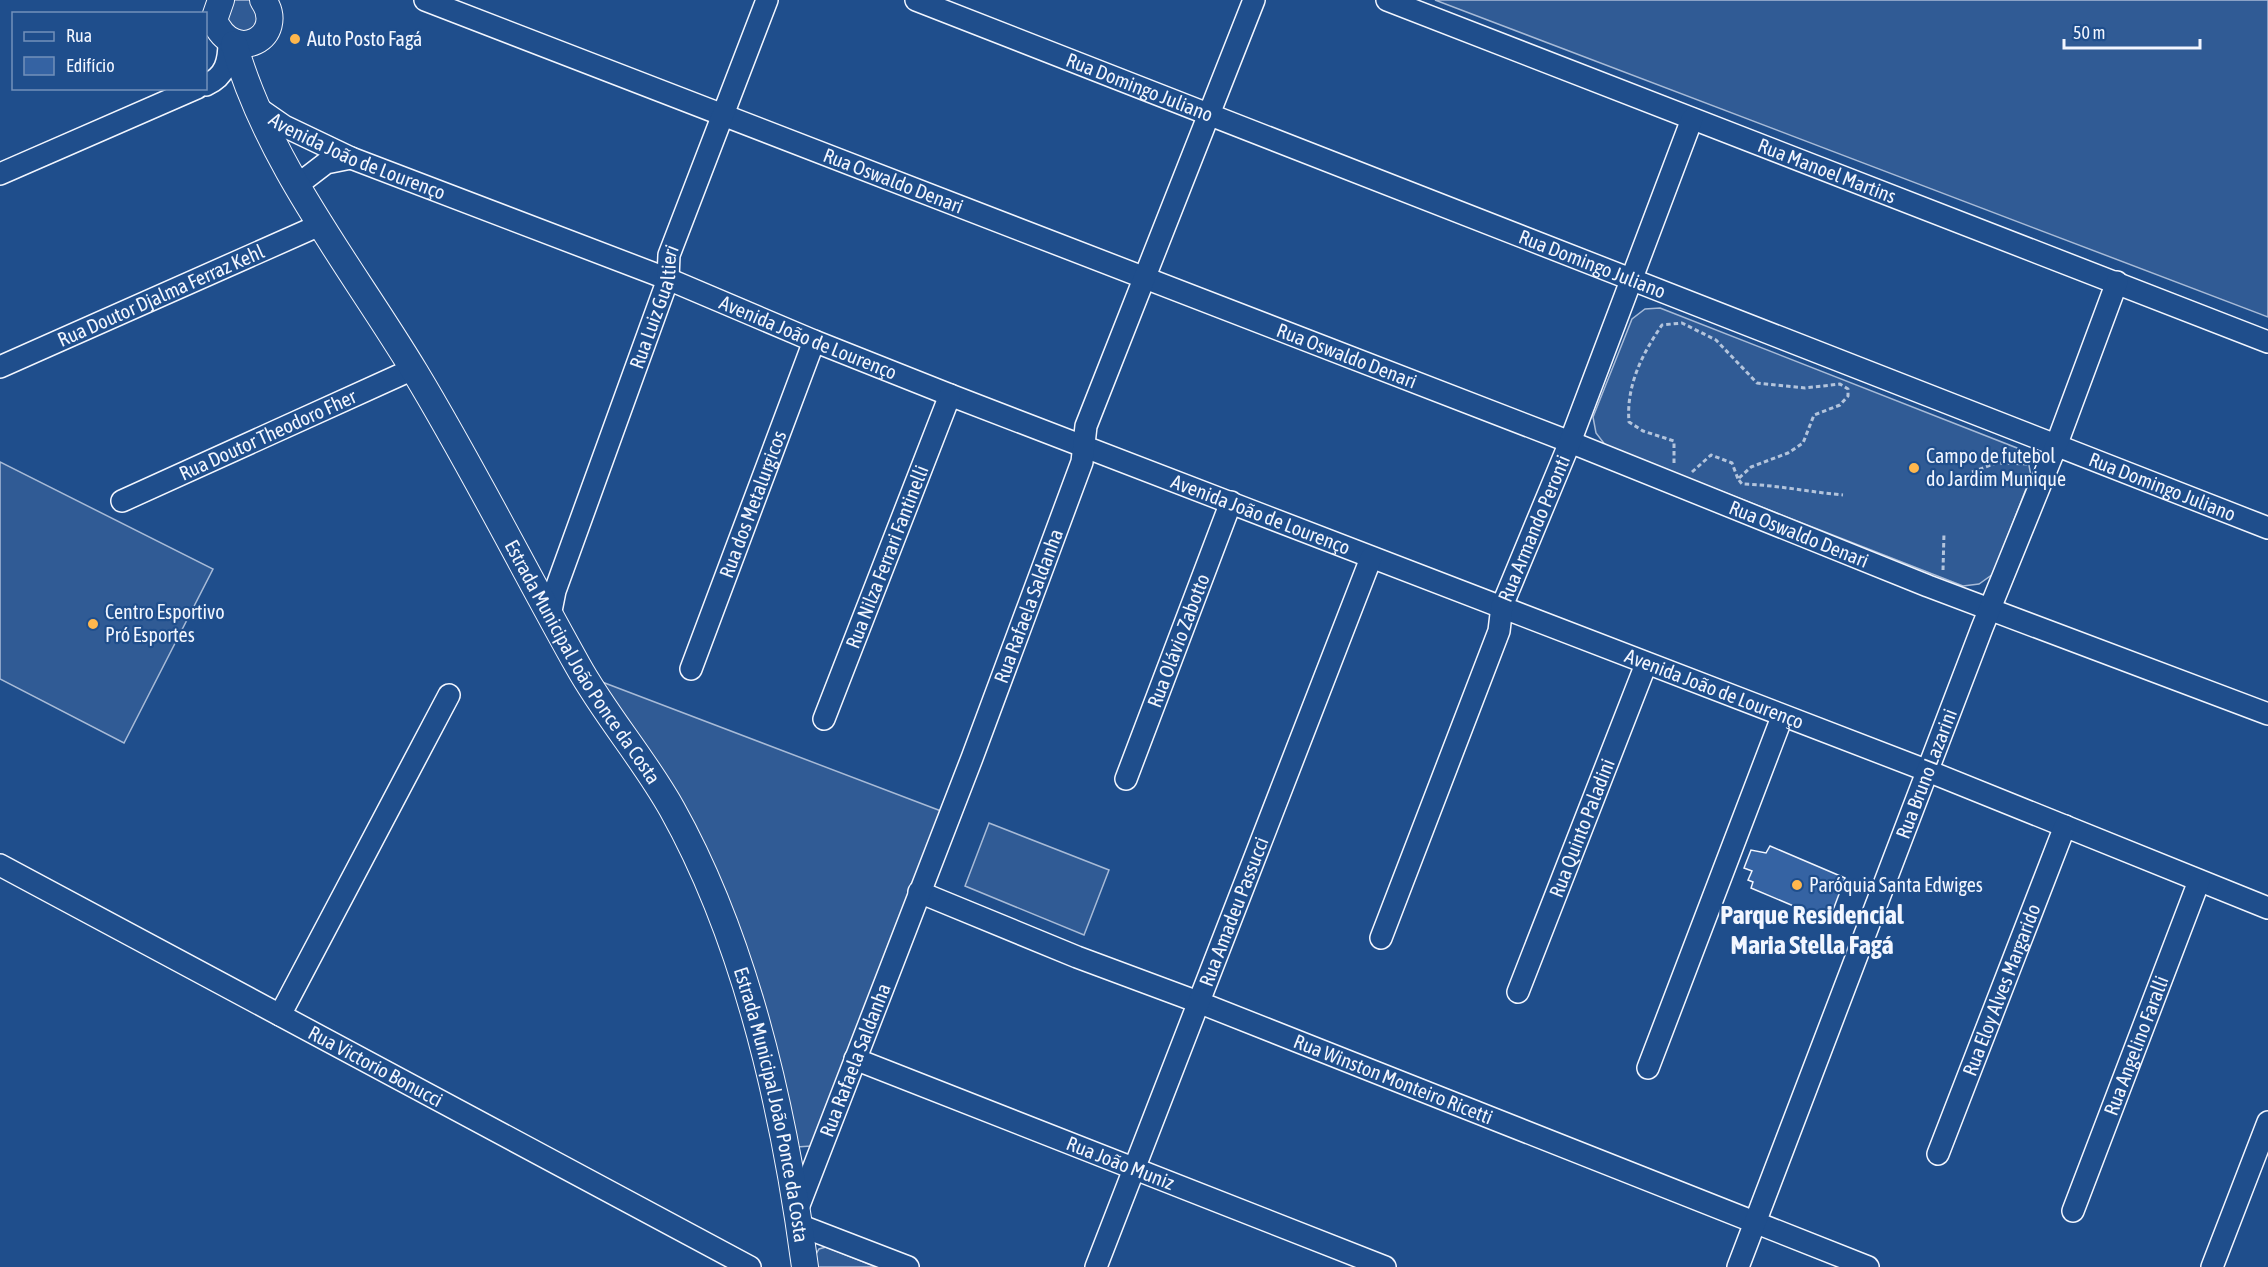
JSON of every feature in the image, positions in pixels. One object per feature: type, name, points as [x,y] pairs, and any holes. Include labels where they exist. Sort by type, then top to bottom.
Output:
[{"type":"main road","points":[[256,103],[255,54],[270,15],[263,0]]},
{"type":"main road","name":"Avenida João de Lourenço","points":[[215,7],[223,37],[232,42],[256,103]]},
{"type":"main road","points":[[232,42],[248,44],[264,35]]},
{"type":"main road","name":"Estrada Municipal João Ponce da Costa","points":[[256,103],[296,186],[413,369],[581,672],[673,810],[725,924],[776,1102],[805,1267]]},
{"type":"street","name":"Rua Oswaldo Denari","points":[[425,0],[1570,442],[1801,537],[2268,714]]},
{"type":"street","name":"Rua Luiz Gualtieri","points":[[550,615],[555,591],[668,279],[669,255],[767,0]]},
{"type":"street","name":"Rua Domingo Juliano","points":[[916,0],[2268,528]]},
{"type":"street","name":"Rua Rafaela Saldanha","points":[[797,1219],[855,1059],[1082,462],[1082,444],[1086,426],[1254,0]]},
{"type":"street","name":"Rua Manoel Martins","points":[[1388,0],[2268,342]]},
{"type":"street","points":[[207,84],[216,80],[229,64],[232,42]]},
{"type":"street","points":[[0,174],[192,90]]},
{"type":"street","name":"Avenida João de Lourenço","points":[[256,103],[284,126],[351,158],[668,279],[950,395],[1082,444],[1371,558],[1503,606],[1782,717],[1928,771],[2268,908]]},
{"type":"street","name":"Rua Armando Peronti","points":[[1381,938],[1499,631],[1503,606],[1570,442],[1692,119]]},
{"type":"street","points":[[296,186],[326,163],[351,158]]},
{"type":"street","name":"Rua Doutor Djalma Ferraz Kehl","points":[[0,367],[322,224]]},
{"type":"street","name":"Rua Bruno Lazarini","points":[[1738,1267],[1990,609],[2056,446],[2117,282]]},
{"type":"street","name":"Rua dos Metalurgicos","points":[[691,669],[814,341]]},
{"type":"street","name":"Rua Doutor Theodoro Fher","points":[[122,501],[413,369]]},
{"type":"street","name":"Rua Nilza Ferrari Fantinelli","points":[[824,719],[950,395]]},
{"type":"street","name":"Rua Olávio Zabotto","points":[[1126,779],[1231,502]]},
{"type":"street","name":"Rua Amadeu Passucci","points":[[1096,1267],[1371,558]]},
{"type":"street","name":"Rua Quinto Paladini","points":[[1518,992],[1646,664]]},
{"type":"street","points":[[280,1015],[449,695]]},
{"type":"street","points":[[1648,1068],[1782,717]]},
{"type":"street","name":"Rua Eloy Alves Margarido","points":[[1938,1154],[2065,826]]},
{"type":"street","name":"Rua Victorio Bonucci","points":[[0,866],[750,1267]]},
{"type":"street","name":"Rua Angelino Faralli","points":[[2073,1211],[2199,881]]},
{"type":"street","name":"Rua Winston Monteiro Ricetti","points":[[919,892],[1077,957],[1198,1002],[1868,1267]]},
{"type":"street","name":"Rua João Muniz","points":[[855,1059],[1385,1267]]},
{"type":"street","points":[[2212,1267],[2268,1122]]},
{"type":"street","points":[[797,1219],[908,1267]]},
{"type":"path","points":[[1675,473],[1674,441],[1643,430],[1629,422],[1627,399],[1643,358],[1662,325],[1682,323],[1716,340],[1757,383],[1805,388],[1840,384],[1848,388],[1848,396],[1840,405],[1814,416],[1803,443],[1788,453],[1751,467],[1738,479]]},
{"type":"path","points":[[1686,477],[1711,455],[1732,463],[1742,484],[1783,486],[1804,491],[1843,495]]},
{"type":"path","points":[[1972,472],[1996,463],[2028,464]]},
{"type":"path","points":[[1943,578],[1944,533]]},
{"type":"shaded area","points":[[234,0],[253,0],[262,11],[249,35],[227,26],[227,7]]},
{"type":"shaded area","points":[[1435,0],[2268,0],[2268,317]]},
{"type":"shaded area","points":[[1660,308],[2017,448],[2028,460],[2031,476],[1993,574],[1979,584],[1963,586],[1606,446],[1596,433],[1593,417],[1632,319],[1645,309]]},
{"type":"shaded area","name":"Centro Esportivo Pró Esportes","points":[[0,462],[213,569],[124,743],[0,679]]},
{"type":"shaded area","points":[[589,677],[941,811],[811,1146],[797,1147],[752,988]]},
{"type":"shaded area","points":[[989,823],[1109,870],[1084,935],[965,886]]},
{"type":"shaded area","points":[[826,1247],[876,1267],[816,1267],[815,1256],[819,1249]]},
{"type":"building","name":"Paróquia Santa Edwiges","points":[[1770,846],[1845,878],[1829,921],[1751,888],[1753,882],[1748,880],[1752,871],[1744,868],[1751,850],[1766,853]]},
{"type":"place","name":"Auto Posto Fagá","points":[[295,39]]},
{"type":"place","name":"Campo de futebol do Jardim Munique","points":[[1914,468]]},
{"type":"place","name":"Centro Esportivo Pró Esportes","points":[[93,624]]},
{"type":"place","name":"Paróquia Santa Edwiges","points":[[1797,885]]},
{"type":"district","name":"Parque Residencial Maria Stella Fagá","points":[[1812,930]]}]
